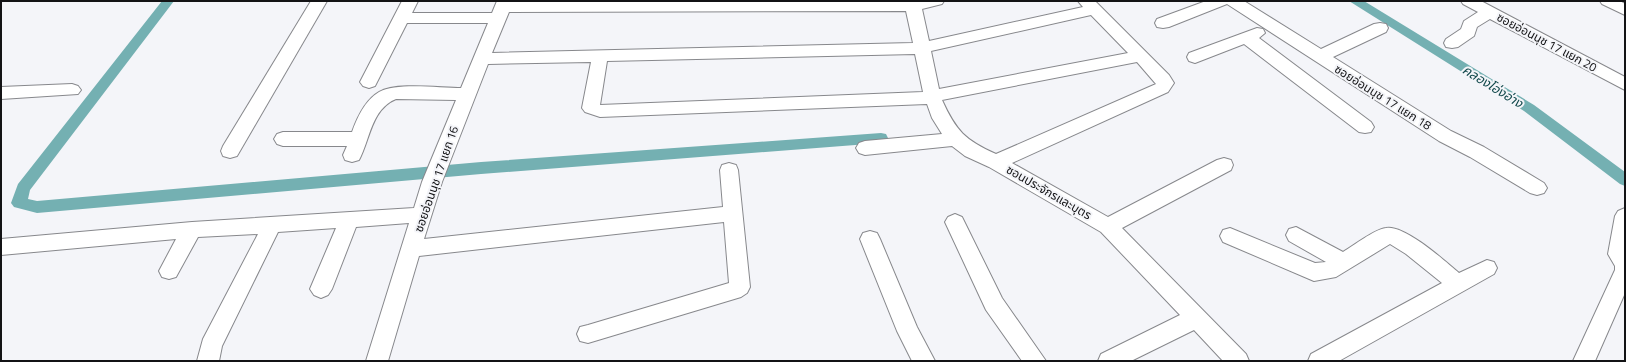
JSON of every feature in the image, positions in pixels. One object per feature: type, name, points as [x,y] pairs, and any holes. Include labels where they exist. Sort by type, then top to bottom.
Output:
[{"type":"street","points":[[230,151],[319,1]]},
{"type":"street","points":[[369,82],[410,1]]},
{"type":"street","points":[[401,18],[502,9],[912,3],[936,1]]},
{"type":"street","points":[[1163,23],[1221,1]]},
{"type":"street","name":"ซอยอ่อนนุช 17 แยก 18","points":[[1233,1],[1445,136],[1477,152],[1537,188]]},
{"type":"street","name":"ซอยอ่อนนุช 17 แยก 20","points":[[1469,1],[1625,84]]},
{"type":"street","points":[[1608,1],[1625,10]]},
{"type":"street","name":"ซอนประจักรและบุตร","points":[[912,3],[932,97],[941,118],[955,139],[972,151],[996,162],[1108,226],[1238,361]]},
{"type":"street","points":[[481,59],[922,48],[1091,5],[1163,79],[1165,83],[1162,88],[996,162]]},
{"type":"street","name":"ซอยอ่อนนุช 17 แยก 16","points":[[377,361],[432,182],[502,9]]},
{"type":"street","points":[[1452,43],[1468,32],[1470,25],[1489,12]]},
{"type":"street","points":[[1195,57],[1273,27]]},
{"type":"street","points":[[1319,57],[1380,28]]},
{"type":"street","points":[[1246,37],[1365,127]]},
{"type":"street","points":[[600,56],[590,108],[600,111],[932,97],[1141,56]]},
{"type":"street","points":[[1,93],[72,90]]},
{"type":"street","points":[[283,139],[355,147],[370,113],[385,96],[394,93],[467,94]]},
{"type":"street","points":[[865,148],[955,139]]},
{"type":"street","points":[[1108,226],[1224,165]]},
{"type":"street","points":[[588,334],[734,291],[740,287],[741,282],[729,170]]},
{"type":"street","points":[[412,249],[733,213]]},
{"type":"street","points":[[1,247],[192,230],[422,215]]},
{"type":"street","points":[[1584,361],[1625,270],[1625,265],[1618,254],[1625,216]]},
{"type":"street","points":[[321,289],[349,220]]},
{"type":"street","points":[[955,222],[994,304],[1035,361]]},
{"type":"street","points":[[208,361],[212,346],[223,321],[272,225]]},
{"type":"street","points":[[169,271],[192,230]]},
{"type":"street","points":[[1296,235],[1344,263]]},
{"type":"street","points":[[1230,236],[1314,272],[1329,271],[1388,235],[1392,235],[1403,241],[1458,284]]},
{"type":"street","points":[[870,239],[908,331],[924,361]]},
{"type":"street","points":[[1319,361],[1487,268]]},
{"type":"street","points":[[1109,361],[1196,318]]},
{"type":"waterway","points":[[168,1],[23,188],[19,203],[37,207],[481,168],[881,138]]},
{"type":"waterway","name":"คลองโอ่งอ่าง","points":[[1355,1],[1529,108],[1625,180]]}]
